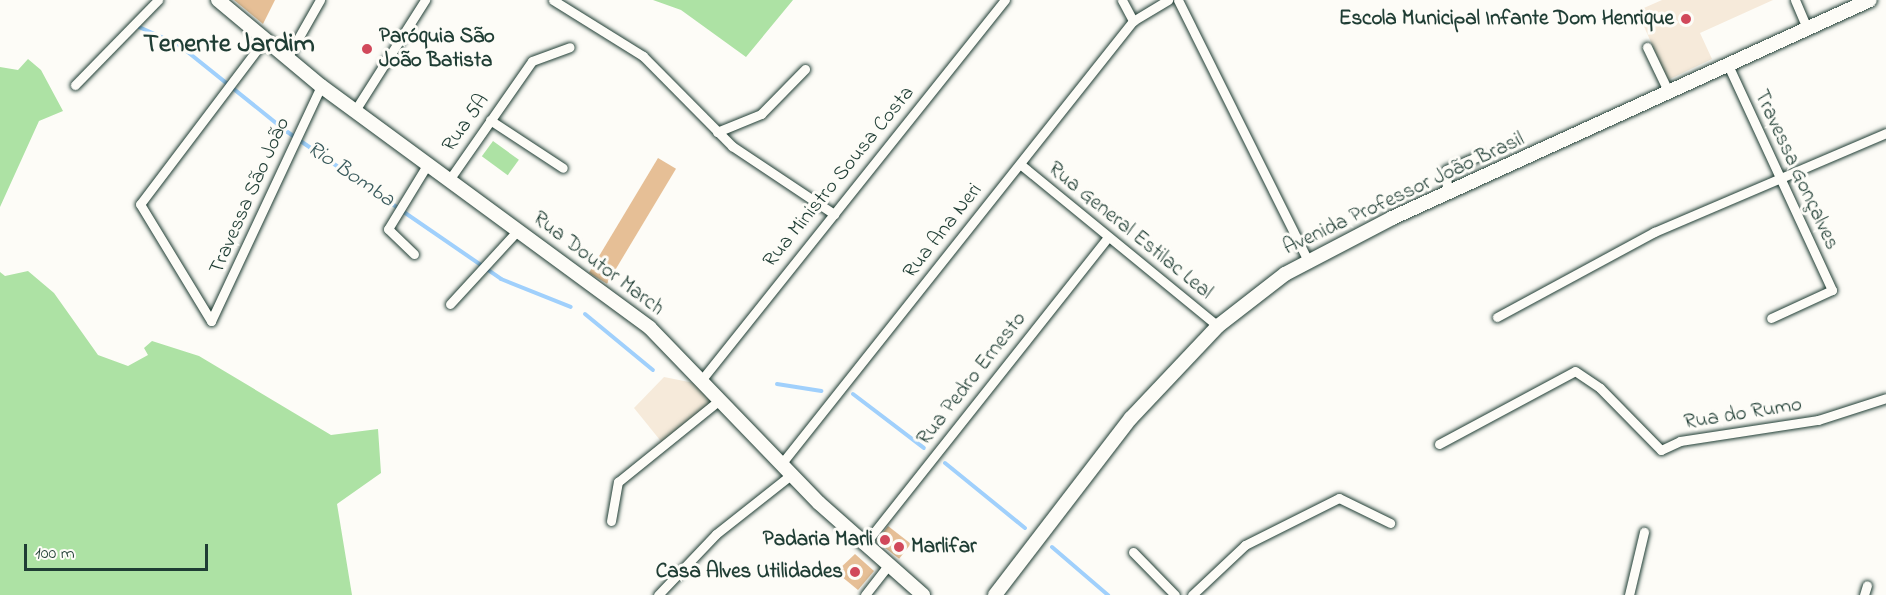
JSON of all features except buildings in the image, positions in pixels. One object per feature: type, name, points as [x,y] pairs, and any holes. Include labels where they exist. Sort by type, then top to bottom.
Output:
[{"type":"main road","name":"Rua Doutor March","points":[[218,0],[354,112],[623,306],[703,378],[792,474],[887,567],[923,595]]},
{"type":"main road","name":"Avenida Professor João Brasil","points":[[995,595],[1131,418],[1218,326],[1307,259],[1870,0]]},
{"type":"street","points":[[75,85],[158,0]]},
{"type":"street","points":[[287,58],[320,0]]},
{"type":"street","points":[[354,112],[425,0]]},
{"type":"street","points":[[553,0],[643,56],[717,132],[834,214]]},
{"type":"street","name":"Rua Ministro Sousa Costa","points":[[703,378],[1005,0]]},
{"type":"street","points":[[1122,0],[1133,21]]},
{"type":"street","name":"Rua Ana Neri","points":[[782,463],[1133,21],[1168,0]]},
{"type":"street","points":[[1178,0],[1307,259]]},
{"type":"street","points":[[1795,0],[1808,28]]},
{"type":"street","name":"Travessa São João","points":[[265,39],[140,204],[211,321],[321,86]]},
{"type":"street","name":"Rua 5A","points":[[449,180],[532,61],[570,47]]},
{"type":"street","points":[[1647,47],[1669,93]]},
{"type":"street","name":"Travessa Gonçalves","points":[[1728,65],[1779,180],[1832,290],[1772,318]]},
{"type":"street","points":[[717,132],[761,114],[805,69]]},
{"type":"street","points":[[490,120],[563,168]]},
{"type":"street","points":[[1497,317],[1654,232],[1886,133]]},
{"type":"street","points":[[1447,194],[1446,170],[1480,155]]},
{"type":"street","name":"Rua General Estilac Leal","points":[[1020,164],[1218,326]]},
{"type":"street","points":[[414,254],[388,229],[428,165]]},
{"type":"street","points":[[450,304],[518,230]]},
{"type":"street","name":"Rua Pedro Ernesto","points":[[864,544],[1108,237]]},
{"type":"street","name":"Rua do Rumo","points":[[1439,444],[1575,371],[1600,388],[1660,450],[1680,441],[1818,420],[1886,398]]},
{"type":"street","points":[[611,521],[618,482],[721,399]]},
{"type":"street","points":[[658,595],[716,534],[792,474]]},
{"type":"street","points":[[1192,595],[1245,545],[1339,498],[1390,523]]},
{"type":"street","points":[[1629,595],[1644,532]]},
{"type":"street","points":[[1133,552],[1175,595]]},
{"type":"street","points":[[865,595],[887,567]]},
{"type":"street","points":[[1864,595],[1867,585]]},
{"type":"shaded area","name":"Escola Municipal Infante Dom Henrique","points":[[1662,0],[1773,0],[1700,33],[1712,59],[1668,80],[1637,11]]},
{"type":"shaded area","points":[[664,377],[694,383],[711,402],[664,445],[634,408]]},
{"type":"green space","points":[[653,0],[793,0],[746,57],[681,10]]},
{"type":"green space","points":[[28,59],[41,70],[63,111],[39,121],[0,207],[0,67],[18,70]]},
{"type":"green space","points":[[493,141],[519,160],[508,175],[482,156]]},
{"type":"green space","points":[[28,271],[54,293],[98,355],[128,366],[148,355],[144,348],[152,341],[199,356],[331,435],[378,429],[381,473],[337,504],[352,595],[0,595],[0,272],[5,276]]},
{"type":"waterway","name":"Rio Bomba","points":[[139,27],[179,45],[286,131],[501,279],[571,307]]},
{"type":"waterway","name":"Rio Bomba","points":[[585,314],[653,370]]},
{"type":"waterway","name":"Rio Bomba","points":[[777,384],[821,391]]},
{"type":"waterway","name":"Rio Bomba","points":[[853,394],[924,448]]},
{"type":"waterway","name":"Rio Bomba","points":[[945,463],[1025,528]]},
{"type":"waterway","name":"Rio Bomba","points":[[1052,547],[1108,595]]},
{"type":"place","name":"Escola Municipal Infante Dom Henrique","points":[[1686,19]]},
{"type":"place","name":"Paróquia São João Batista","points":[[367,49]]},
{"type":"place","name":"Padaria Marli","points":[[885,540]]},
{"type":"place","name":"Marlifar","points":[[899,547]]},
{"type":"place","name":"Casa Alves Utilidades","points":[[855,572]]},
{"type":"district","name":"Tenente Jardim","points":[[229,45]]}]
